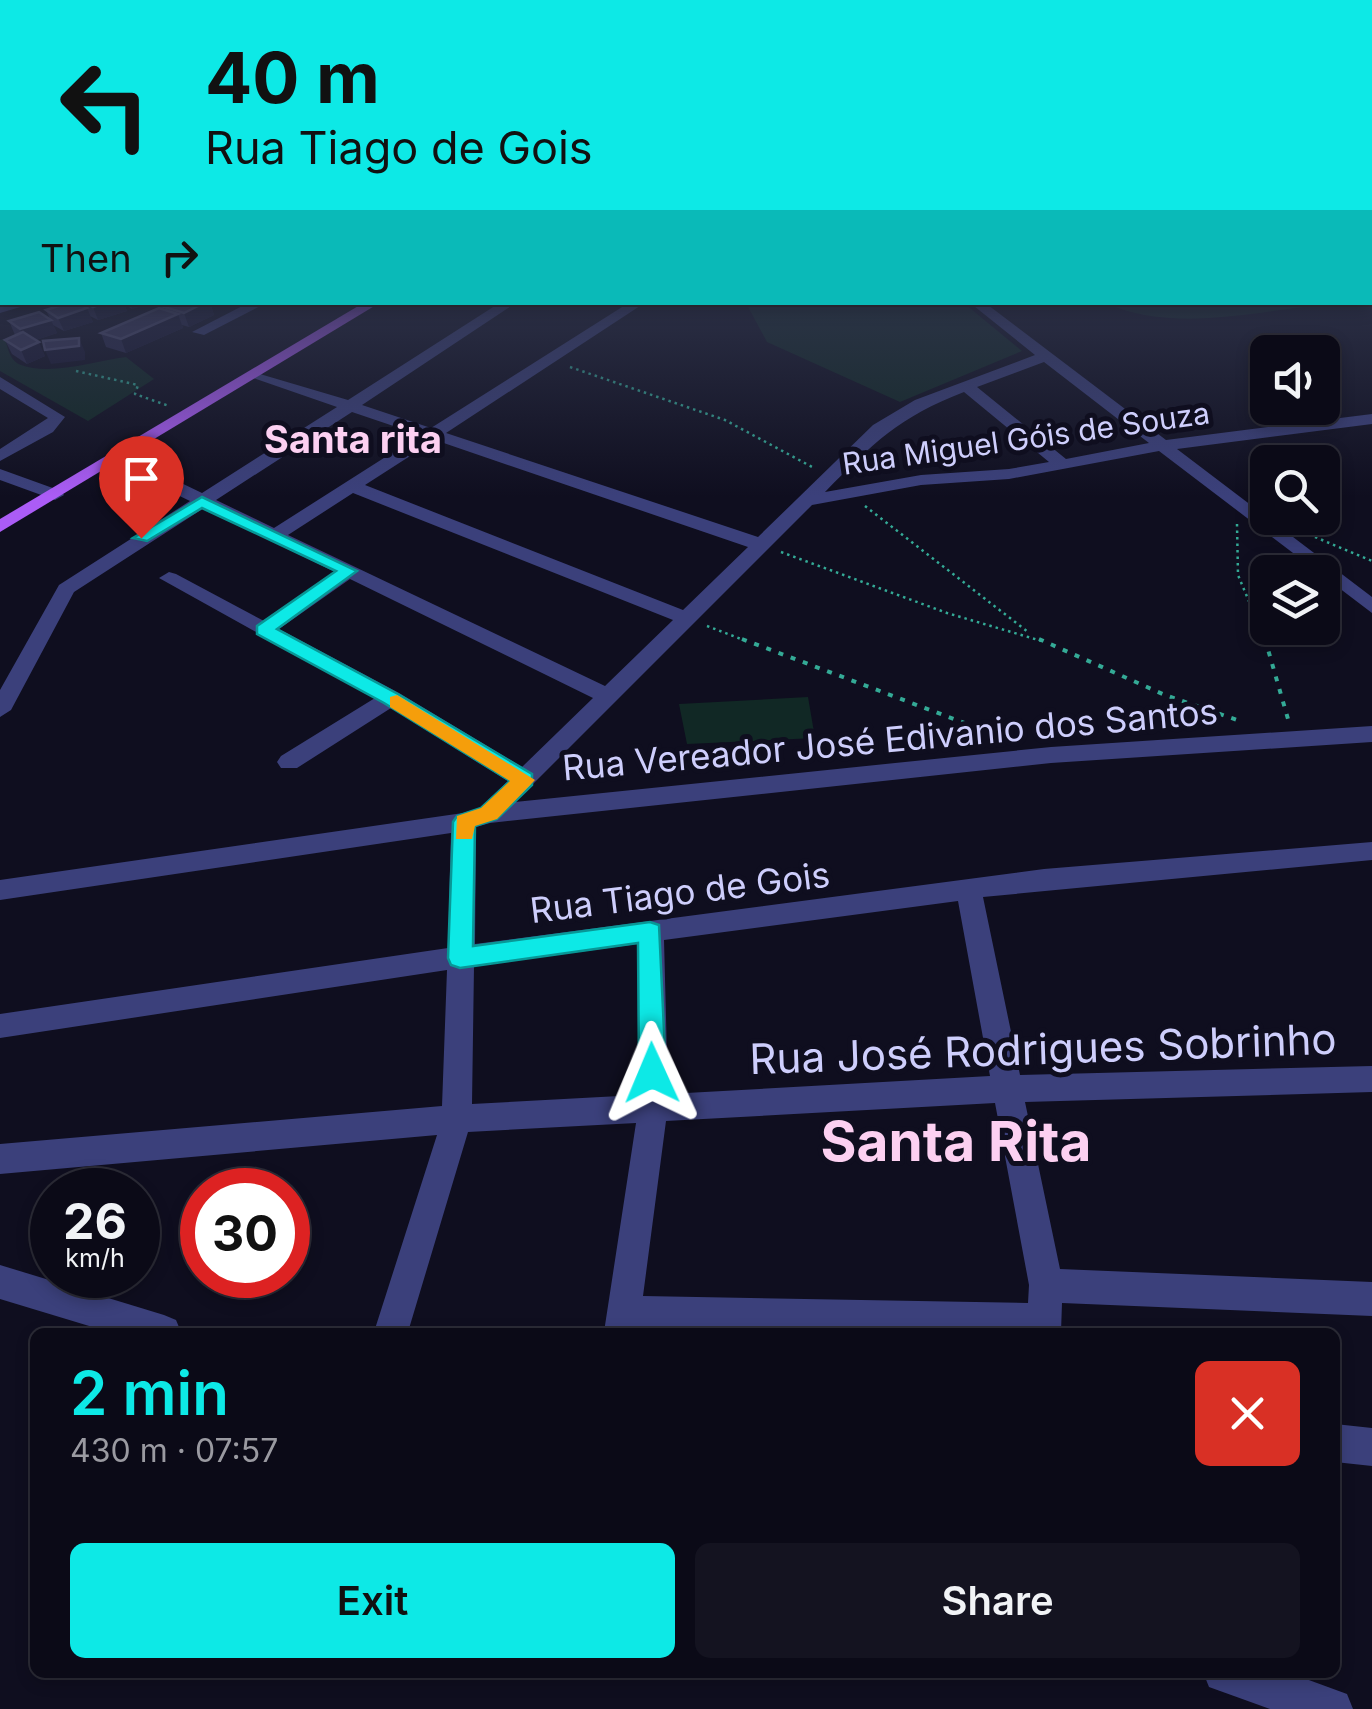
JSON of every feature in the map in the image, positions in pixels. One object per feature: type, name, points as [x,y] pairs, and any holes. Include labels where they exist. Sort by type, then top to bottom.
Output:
[{"type":"main road","points":[[0,526],[199,412],[315,338]]},
{"type":"street","points":[[0,710],[66,589],[456,338]]},
{"type":"street","points":[[275,536],[585,338]]},
{"type":"street","points":[[1020,338],[1372,606]]},
{"type":"street","points":[[392,1328],[457,1119],[460,958],[477,818],[524,780],[880,428],[966,385],[1044,357]]},
{"type":"street","points":[[258,376],[762,545]]},
{"type":"street","points":[[966,385],[1062,464]]},
{"type":"street","points":[[2,455],[47,430],[57,417],[5,389]]},
{"type":"street","name":"Rua Miguel Góis de Souza","points":[[808,500],[921,480],[1009,474],[1161,446],[1372,419]]},
{"type":"street","points":[[117,459],[607,696]]},
{"type":"street","points":[[0,474],[55,495]]},
{"type":"street","points":[[350,485],[688,619]]},
{"type":"street","points":[[264,630],[349,571]]},
{"type":"street","points":[[169,578],[391,698],[524,780]]},
{"type":"street","points":[[289,762],[391,698]]},
{"type":"street","name":"Rua Vereador José Edivanio dos Santos","points":[[0,890],[477,818],[1051,755],[1372,734]]},
{"type":"street","name":"Rua Tiago de Gois","points":[[0,1026],[460,958],[1044,879],[1372,851]]},
{"type":"street","points":[[650,932],[653,1108],[622,1323],[1044,1327],[1046,1285],[969,892]]},
{"type":"street","name":"Rua José Rodrigues Sobrinho","points":[[0,1159],[457,1119],[1008,1089],[1372,1079]]},
{"type":"street","points":[[0,1282],[151,1328]]},
{"type":"street","points":[[1046,1285],[1372,1298]]},
{"type":"street","points":[[1340,1444],[1372,1447]]},
{"type":"street","points":[[1242,1678],[1332,1709]]},
{"type":"path","points":[[76,371],[138,385],[135,394],[199,412]]},
{"type":"path","points":[[1221,492],[1239,516],[1232,544],[1240,582],[1272,658],[1289,724],[1318,737]]},
{"type":"path","points":[[1311,535],[1372,561]]},
{"type":"path","points":[[762,545],[947,612],[1032,636],[1165,695],[1252,725]]},
{"type":"path","points":[[688,619],[1051,755]]},
{"type":"green space","points":[[765,338],[1006,338],[1022,351],[900,402]]},
{"type":"green space","points":[[5,339],[12,358],[21,365],[59,368],[126,357],[154,379],[88,421],[0,371],[0,340]]},
{"type":"green space","points":[[808,697],[815,738],[687,744],[679,704]]},
{"type":"building","points":[[32,338],[39,342],[21,350],[5,340]]},
{"type":"building","points":[[79,338],[79,346],[45,350],[43,341]]},
{"type":"slow traffic","points":[[397,702],[524,780],[489,814],[464,822],[464,834]]},
{"type":"district","name":"Santa rita","points":[[353,440]]},
{"type":"district","name":"Santa Rita","points":[[956,1142]]},
{"type":"route","points":[[141,538],[202,502],[349,571],[264,630],[391,698],[524,780],[489,814],[464,822],[460,958],[650,932],[652,1073]]}]
